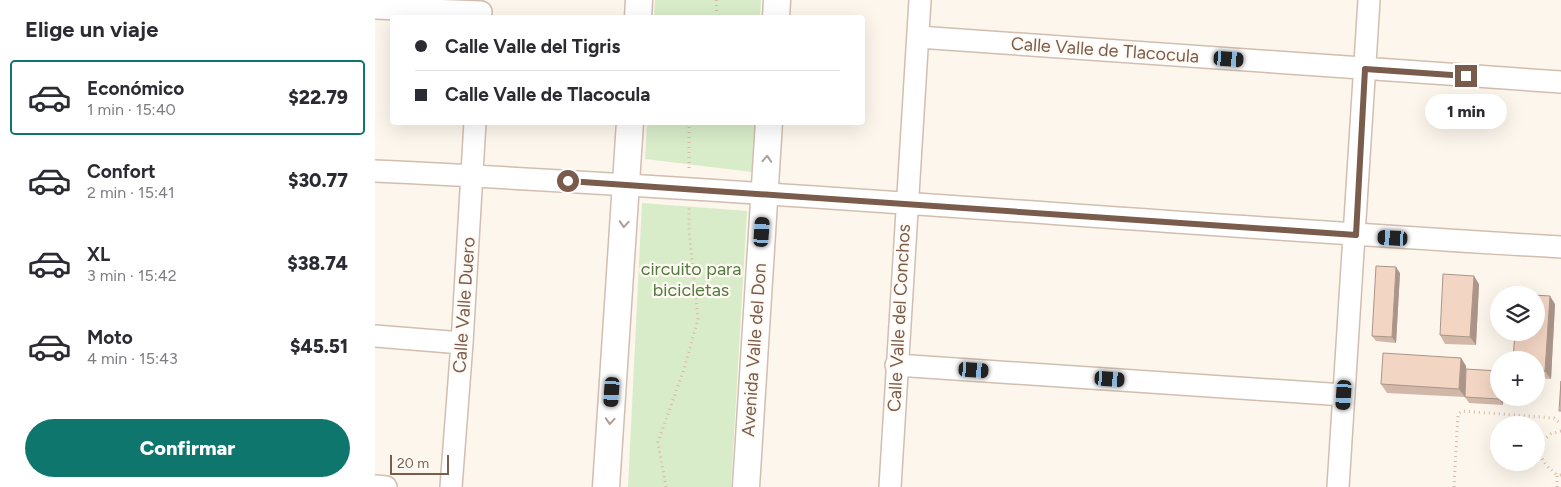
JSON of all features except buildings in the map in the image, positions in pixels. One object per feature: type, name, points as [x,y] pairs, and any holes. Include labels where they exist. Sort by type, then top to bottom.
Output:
[{"type":"street","points":[[637,15],[639,0]]},
{"type":"street","points":[[775,15],[777,0]]},
{"type":"street","name":"Calle Valle del Conchos","points":[[890,487],[896,365],[920,0]]},
{"type":"street","points":[[1338,487],[1356,235],[1369,0]]},
{"type":"street","points":[[375,8],[481,10]]},
{"type":"street","name":"Calle Valle de Tlacocula","points":[[918,37],[1561,82]]},
{"type":"street","name":"Calle Valle Duero","points":[[451,487],[462,343],[475,125]]},
{"type":"street","points":[[606,487],[630,125]]},
{"type":"street","name":"Avenida Valle del Don","points":[[746,487],[769,125]]},
{"type":"street","points":[[375,171],[689,188],[1561,248]]},
{"type":"street","points":[[375,336],[462,343]]},
{"type":"street","points":[[896,365],[1344,395]]},
{"type":"street","points":[[375,486],[386,487]]},
{"type":"path","points":[[715,0],[717,15]]},
{"type":"path","points":[[666,487],[657,442],[684,368],[698,320],[689,230],[689,125]]},
{"type":"path","points":[[1454,487],[1458,414],[1463,411],[1554,418],[1561,424]]},
{"type":"path","points":[[1557,487],[1559,475],[1542,462],[1540,453],[1541,442],[1551,434],[1561,431]]},
{"type":"green space","points":[[655,0],[761,0],[760,15],[654,15]]},
{"type":"green space","points":[[647,125],[755,125],[752,172],[645,159]]},
{"type":"green space","name":"circuito para bicicletas","points":[[642,203],[747,211],[731,487],[628,487]]},
{"type":"route","points":[[568,181],[870,200],[1356,235],[1365,69],[1466,76]]}]
